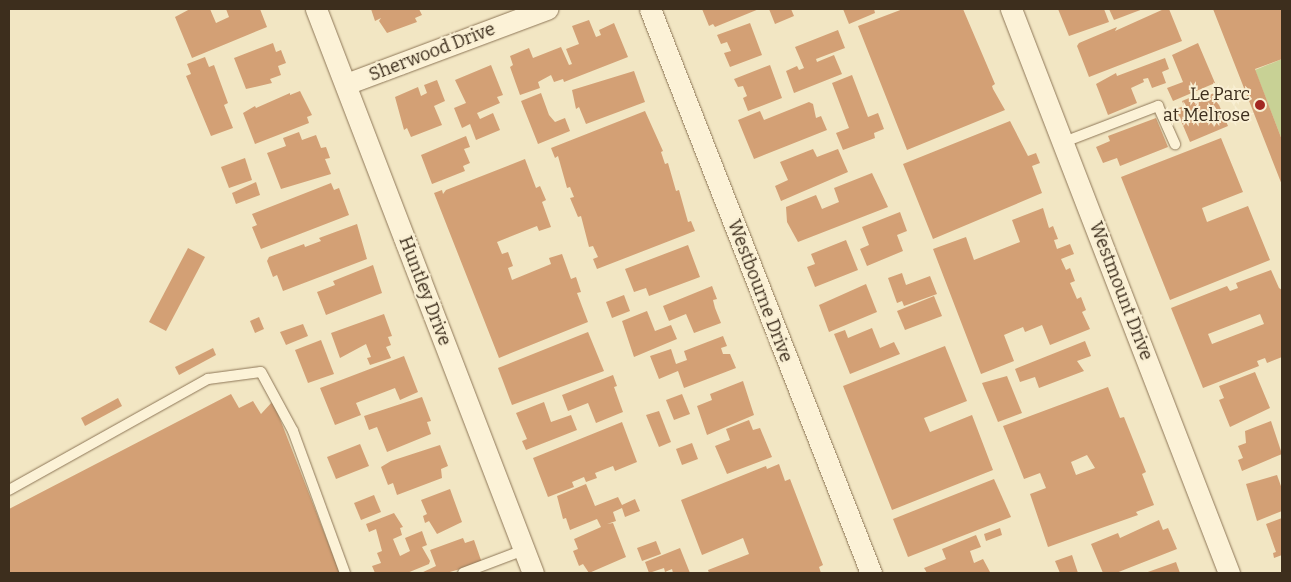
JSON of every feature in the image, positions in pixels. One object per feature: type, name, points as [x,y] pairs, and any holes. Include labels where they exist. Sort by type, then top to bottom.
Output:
[{"type":"street","name":"Huntley Drive","points":[[316,9],[533,573]]},
{"type":"street","name":"Sherwood Drive","points":[[346,84],[546,9]]},
{"type":"street","name":"Westbourne Drive","points":[[650,9],[870,573]]},
{"type":"street","name":"Westmount Drive","points":[[1011,9],[1229,573]]},
{"type":"lane","points":[[1064,142],[1158,106],[1175,144]]},
{"type":"lane","points":[[9,490],[208,379],[261,372],[293,431],[345,573]]},
{"type":"lane","points":[[464,573],[524,550]]},
{"type":"green space","points":[[1282,59],[1282,140],[1255,70]]},
{"type":"building","points":[[190,9],[210,9],[216,23],[229,17],[226,9],[260,9],[267,27],[192,58],[175,17]]},
{"type":"building","points":[[371,9],[419,9],[422,15],[415,18],[417,22],[387,33],[379,21],[381,18],[375,21]]},
{"type":"building","points":[[702,9],[759,9],[715,27],[713,24],[709,26]]},
{"type":"building","points":[[769,9],[791,9],[794,16],[775,24]]},
{"type":"building","points":[[843,9],[874,9],[875,13],[849,24]]},
{"type":"building","points":[[903,9],[963,9],[995,84],[992,86],[993,89],[1005,110],[907,150],[858,26]]},
{"type":"building","points":[[1058,9],[1104,9],[1109,22],[1069,36]]},
{"type":"building","points":[[1109,9],[1143,9],[1114,20]]},
{"type":"building","points":[[1164,9],[1169,9],[1182,41],[1089,77],[1077,46],[1079,43],[1117,27],[1115,31]]},
{"type":"building","name":"Le Parc at Melrose","points":[[1213,9],[1282,9],[1282,59],[1255,69],[1282,140],[1282,185]]},
{"type":"building","points":[[589,20],[596,37],[601,35],[599,30],[614,23],[628,57],[564,82],[563,79],[554,82],[551,75],[538,82],[540,88],[520,95],[510,67],[513,65],[510,56],[529,48],[533,58],[561,47],[569,65],[572,64],[566,49],[579,44],[572,26]]},
{"type":"building","points":[[750,23],[762,55],[730,67],[724,53],[731,51],[727,42],[721,44],[717,35]]},
{"type":"building","points":[[838,30],[845,48],[816,59],[817,62],[834,55],[842,74],[794,93],[786,71],[797,66],[799,70],[804,68],[795,47]]},
{"type":"building","points":[[273,43],[276,52],[281,50],[286,63],[278,66],[281,75],[270,79],[272,83],[246,89],[234,58]]},
{"type":"building","points":[[1198,43],[1215,83],[1173,101],[1167,88],[1183,82],[1172,55]]},
{"type":"building","points":[[205,57],[209,67],[214,65],[228,103],[224,105],[233,128],[211,136],[186,76],[191,74],[187,64]]},
{"type":"building","points":[[1165,58],[1169,69],[1162,72],[1166,83],[1152,88],[1148,78],[1143,79],[1144,82],[1131,88],[1137,103],[1108,115],[1096,84],[1116,73],[1117,76]]},
{"type":"building","points":[[491,65],[503,95],[497,97],[500,103],[477,113],[480,119],[493,113],[500,130],[476,140],[470,124],[462,128],[454,108],[466,103],[455,80]]},
{"type":"building","points":[[770,65],[782,98],[748,111],[743,98],[747,96],[743,86],[738,87],[734,79]]},
{"type":"building","points":[[634,71],[645,102],[586,124],[579,107],[576,109],[572,90]]},
{"type":"building","points":[[852,75],[868,117],[878,113],[884,129],[874,133],[875,138],[843,150],[836,133],[849,128],[832,83]]},
{"type":"building","points":[[437,80],[445,101],[434,106],[442,125],[411,137],[407,128],[404,130],[395,97],[418,87],[421,96],[427,93],[424,85]]},
{"type":"building","points":[[300,91],[312,115],[307,117],[309,123],[255,144],[243,113],[255,106],[256,108],[290,93],[290,95]]},
{"type":"building","points":[[541,93],[549,115],[555,122],[565,118],[570,131],[538,144],[521,101]]},
{"type":"building","points":[[1214,93],[1228,126],[1190,142],[1176,109],[1184,106],[1182,101],[1194,96],[1196,101]]},
{"type":"building","points":[[809,102],[813,104],[816,118],[821,116],[827,130],[754,159],[738,120],[760,111],[764,120]]},
{"type":"building","points":[[645,111],[663,151],[661,152],[665,164],[668,163],[676,191],[679,190],[688,222],[691,221],[695,231],[597,269],[593,259],[598,257],[593,246],[589,247],[581,216],[578,217],[570,198],[574,197],[570,187],[567,188],[558,156],[555,158],[551,148]]},
{"type":"building","points":[[1156,118],[1168,147],[1120,166],[1117,158],[1103,163],[1096,147],[1110,141],[1108,136]]},
{"type":"building","points":[[1010,121],[1028,156],[1036,153],[1040,163],[1032,166],[1042,193],[933,239],[903,164]]},
{"type":"building","points":[[299,132],[302,140],[316,135],[321,148],[326,147],[330,158],[325,159],[331,174],[281,189],[267,153],[286,146],[283,138]]},
{"type":"building","points":[[466,136],[470,147],[464,149],[470,163],[463,166],[465,171],[432,184],[421,155]]},
{"type":"building","points":[[1221,138],[1243,192],[1202,208],[1207,222],[1248,206],[1270,260],[1170,300],[1121,177]]},
{"type":"building","points":[[813,149],[817,157],[838,149],[848,172],[781,201],[775,186],[788,180],[780,162]]},
{"type":"building","points":[[245,158],[252,180],[229,188],[221,167]]},
{"type":"building","points":[[525,159],[536,188],[540,186],[546,200],[542,202],[551,227],[539,231],[537,226],[497,242],[502,254],[508,252],[513,266],[508,268],[512,280],[551,264],[549,258],[562,254],[571,279],[576,277],[581,292],[577,293],[588,322],[499,358],[434,193],[442,190],[443,194],[446,190]]},
{"type":"building","points":[[872,173],[888,207],[798,242],[787,222],[786,207],[816,195],[822,209],[839,202],[834,188]]},
{"type":"building","points":[[256,182],[260,195],[236,204],[232,193]]},
{"type":"building","points":[[331,183],[334,190],[339,188],[349,215],[261,249],[252,227],[257,225],[252,214]]},
{"type":"building","points":[[1043,208],[1049,228],[1053,226],[1058,239],[1054,240],[1057,249],[1070,244],[1074,254],[1061,259],[1066,270],[1070,268],[1075,281],[1070,283],[1077,299],[1081,297],[1086,310],[1082,312],[1090,329],[1050,345],[1042,325],[1025,332],[1023,327],[1004,335],[1014,361],[981,374],[933,249],[966,237],[974,260],[1020,242],[1012,220]]},
{"type":"building","points":[[900,212],[907,231],[897,235],[903,251],[867,266],[860,249],[869,245],[862,227]]},
{"type":"building","points":[[357,224],[367,259],[283,291],[277,275],[273,277],[267,261],[269,257],[304,244],[305,247],[321,241],[319,238]]},
{"type":"building","points":[[846,240],[858,270],[815,287],[807,267],[815,264],[811,254]]},
{"type":"building","points":[[688,245],[700,277],[649,296],[646,288],[634,292],[625,269]]},
{"type":"building","points":[[188,248],[205,257],[166,331],[149,322]]},
{"type":"building","points":[[373,265],[382,293],[326,315],[317,292],[335,285],[333,281]]},
{"type":"building","points":[[1271,270],[1279,288],[1282,290],[1282,357],[1267,363],[1265,358],[1257,361],[1259,366],[1203,388],[1171,308],[1227,286],[1230,291],[1238,288],[1236,283]],"holes":[[[1260,314],[1264,324],[1212,344],[1208,334]]]},
{"type":"building","points":[[902,273],[906,285],[930,276],[937,294],[904,306],[902,301],[897,303],[888,278]]},
{"type":"building","points":[[866,284],[877,312],[829,332],[819,305]]},
{"type":"building","points":[[712,286],[717,299],[713,300],[721,323],[694,333],[686,314],[669,321],[663,306]]},
{"type":"building","points":[[624,295],[630,311],[612,318],[606,302]]},
{"type":"building","points":[[934,296],[942,316],[905,330],[897,311]]},
{"type":"building","points":[[647,311],[655,331],[671,325],[677,339],[634,357],[622,321]]},
{"type":"building","points":[[384,314],[392,336],[388,337],[391,345],[386,347],[391,358],[370,365],[367,358],[371,357],[366,344],[340,358],[331,333]]},
{"type":"building","points":[[259,317],[264,329],[255,333],[250,321]]},
{"type":"building","points":[[303,324],[308,336],[286,345],[280,332]]},
{"type":"building","points":[[872,328],[880,348],[894,342],[900,354],[850,374],[834,334],[845,330],[848,338]]},
{"type":"building","points":[[588,332],[604,371],[512,405],[498,368]]},
{"type":"building","points":[[723,336],[727,346],[721,348],[723,354],[730,354],[736,368],[684,388],[678,371],[659,379],[650,356],[671,349],[676,364],[687,360],[684,351]]},
{"type":"building","points":[[321,340],[334,374],[308,383],[295,350]]},
{"type":"building","points":[[1085,341],[1091,356],[1077,361],[1084,371],[1039,388],[1035,377],[1020,382],[1015,369]]},
{"type":"building","points":[[945,346],[967,401],[924,418],[930,432],[972,415],[993,470],[892,510],[843,386]]},
{"type":"building","points":[[213,348],[216,355],[179,375],[175,367]]},
{"type":"building","points":[[404,356],[418,392],[400,400],[395,388],[356,403],[361,415],[335,425],[320,388]]},
{"type":"building","points":[[1255,372],[1270,408],[1230,427],[1219,400],[1224,398],[1219,386]]},
{"type":"building","points":[[613,375],[617,386],[614,387],[623,412],[596,423],[588,403],[568,411],[562,395]]},
{"type":"building","points":[[1007,376],[1022,413],[998,422],[982,383]]},
{"type":"building","points":[[743,381],[754,415],[707,435],[697,406],[712,400],[710,394]]},
{"type":"building","points":[[1108,387],[1120,418],[1124,417],[1146,472],[1142,474],[1154,505],[1136,512],[1138,515],[1048,547],[1030,494],[1046,488],[1040,473],[1024,479],[1003,426]],"holes":[[[1087,455],[1095,468],[1076,475],[1071,462]]]},
{"type":"building","points":[[231,394],[239,408],[253,401],[261,414],[273,401],[340,573],[9,573],[9,509]]},
{"type":"building","points":[[682,394],[690,414],[674,420],[666,400]]},
{"type":"building","points":[[422,397],[431,421],[427,422],[431,434],[387,452],[377,427],[369,430],[364,416]]},
{"type":"building","points":[[118,398],[122,406],[85,426],[81,418]]},
{"type":"building","points":[[544,402],[551,422],[571,415],[577,430],[526,450],[522,441],[527,439],[516,413]]},
{"type":"building","points":[[659,411],[671,442],[659,447],[646,415]]},
{"type":"building","points":[[749,420],[753,430],[760,428],[772,457],[727,474],[715,446],[730,440],[726,429]]},
{"type":"building","points":[[1271,421],[1282,454],[1242,471],[1238,460],[1243,458],[1238,446],[1246,443],[1245,431]]},
{"type":"building","points":[[622,422],[637,462],[615,471],[613,466],[595,473],[597,478],[586,482],[584,477],[572,482],[574,487],[548,497],[533,458]]},
{"type":"building","points":[[692,443],[698,459],[682,465],[676,449]]},
{"type":"building","points":[[360,444],[369,466],[336,479],[327,457]]},
{"type":"building","points":[[440,445],[448,466],[441,469],[442,478],[397,495],[393,483],[388,485],[381,467],[391,461]]},
{"type":"building","points":[[779,464],[785,481],[790,479],[823,565],[819,567],[821,573],[709,573],[708,570],[749,554],[743,538],[702,555],[681,500],[766,466],[767,469]]},
{"type":"building","points":[[1277,475],[1282,489],[1282,511],[1257,521],[1246,484]]},
{"type":"building","points":[[994,479],[1011,517],[908,557],[893,519]]},
{"type":"building","points":[[586,484],[595,506],[618,497],[622,505],[635,499],[640,511],[625,517],[622,508],[613,512],[616,521],[607,524],[613,523],[626,557],[589,573],[583,564],[579,566],[573,551],[578,549],[574,539],[601,527],[597,519],[570,530],[566,518],[563,519],[557,496]]},
{"type":"building","points":[[450,489],[462,522],[437,534],[429,521],[425,523],[423,516],[427,514],[421,500]]},
{"type":"building","points":[[374,495],[381,512],[361,520],[354,503]]},
{"type":"building","points":[[394,513],[403,527],[400,528],[402,535],[393,539],[400,556],[410,551],[405,538],[422,531],[427,545],[422,547],[430,561],[429,564],[407,573],[375,573],[372,566],[381,563],[377,553],[382,551],[376,529],[369,532],[366,524]]},
{"type":"building","points":[[1282,518],[1282,555],[1274,558],[1273,553],[1276,552],[1266,524]]},
{"type":"building","points":[[1159,520],[1163,530],[1168,528],[1177,549],[1116,573],[1103,573],[1091,544],[1118,533],[1120,538]]},
{"type":"building","points":[[1000,528],[1002,535],[986,541],[984,534]]},
{"type":"building","points":[[976,535],[981,547],[970,551],[974,563],[983,559],[990,572],[927,573],[924,568],[946,559],[942,549]]},
{"type":"building","points":[[463,538],[465,543],[474,540],[482,563],[446,573],[421,573],[436,566],[430,550]]},
{"type":"building","points":[[656,541],[661,554],[642,561],[637,548]]},
{"type":"building","points":[[680,548],[690,573],[673,573],[672,569],[665,572],[664,568],[649,573],[645,562]]},
{"type":"building","points":[[1072,555],[1078,573],[1060,573],[1055,561]]},
{"type":"building","points":[[1176,562],[1180,573],[1145,573]]},
{"type":"place","name":"Le Parc at Melrose","points":[[1260,105]]}]
